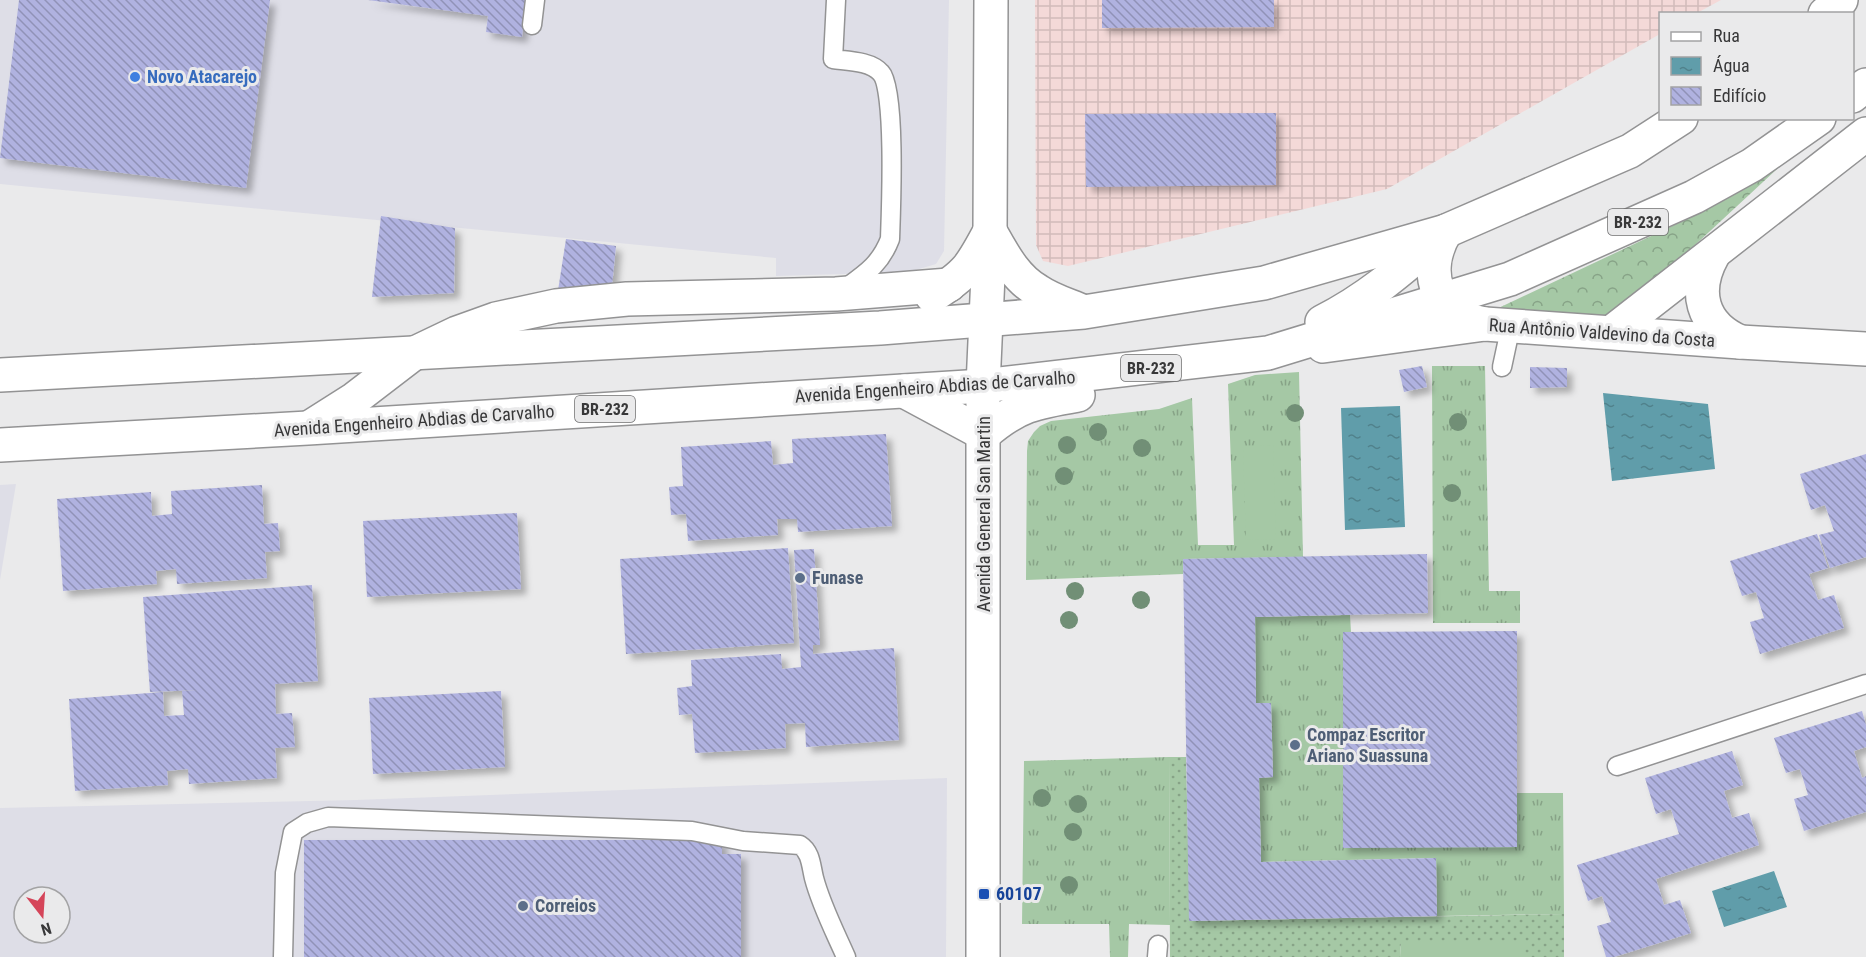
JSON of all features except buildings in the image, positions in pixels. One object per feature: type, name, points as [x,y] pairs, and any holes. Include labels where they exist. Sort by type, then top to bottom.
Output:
[{"type":"main road","name":"Avenida General San Martin","points":[[983,957],[983,386],[990,231],[991,0]]},
{"type":"main road","points":[[1827,12],[1841,0]]},
{"type":"main road","points":[[1854,94],[1866,85]]},
{"type":"main road","points":[[0,375],[880,328],[1084,312],[1264,284],[1446,231],[1630,151],[1678,120]]},
{"type":"main road","name":"Avenida Engenheiro Abdias de Carvalho","points":[[0,445],[983,386],[1268,353],[1510,279],[1694,197],[1752,165],[1817,120]]},
{"type":"main road","points":[[1612,332],[1866,134]]},
{"type":"main road","points":[[880,328],[959,279],[972,265],[990,231]]},
{"type":"main road","points":[[990,231],[1019,276],[1038,291],[1084,312]]},
{"type":"main road","points":[[1446,231],[1434,255],[1433,275],[1443,300],[1466,319],[1498,325]]},
{"type":"main road","points":[[902,391],[984,434],[1013,411],[1043,401],[1081,394],[1219,360],[1278,341],[1347,310],[1381,287],[1446,231]]},
{"type":"main road","points":[[1713,255],[1703,276],[1703,302],[1708,316],[1720,331],[1740,342]]},
{"type":"main road","points":[[308,428],[353,400],[413,354],[456,333],[495,319],[556,306],[627,298],[836,294],[949,285]]},
{"type":"main road","name":"Rua Antônio Valdevino da Costa","points":[[1268,353],[1498,325],[1866,349]]},
{"type":"main road","points":[[1043,401],[1084,376]]},
{"type":"lane","points":[[532,25],[535,0]]},
{"type":"lane","points":[[836,0],[833,59],[871,66],[882,73],[886,84],[892,138],[891,239],[884,254],[871,270],[836,294]]},
{"type":"lane","points":[[1498,325],[1502,367]]},
{"type":"lane","points":[[1617,766],[1866,684]]},
{"type":"lane","points":[[283,957],[285,873],[293,832],[307,823],[328,817],[692,831],[743,842],[800,844],[809,855],[815,881],[846,957]]},
{"type":"shaded area","points":[[0,0],[949,0],[944,251],[936,264],[909,272],[776,276],[776,258],[0,184]]},
{"type":"shaded area","points":[[1035,0],[1721,0],[1699,12],[1659,12],[1659,35],[1387,189],[1068,266],[1043,261],[1036,245]]},
{"type":"shaded area","points":[[16,484],[0,580],[0,485]]},
{"type":"shaded area","points":[[947,778],[946,957],[0,957],[0,808],[356,800]]},
{"type":"green space","points":[[1816,133],[1614,320],[1490,312],[1700,213]]},
{"type":"green space","points":[[1432,366],[1485,366],[1489,591],[1520,591],[1520,623],[1433,623]]},
{"type":"green space","points":[[1299,372],[1303,557],[1183,559],[1183,574],[1026,580],[1027,451],[1028,441],[1040,426],[1051,421],[1159,409],[1192,398],[1198,545],[1234,545],[1228,384],[1255,375]]},
{"type":"green space","points":[[1273,445],[1276,539],[1246,540],[1243,446]]},
{"type":"green space","points":[[1350,615],[1351,632],[1343,632],[1343,847],[1517,847],[1517,793],[1563,793],[1564,914],[1437,916],[1436,858],[1261,862],[1259,778],[1273,777],[1271,703],[1256,703],[1255,617]]},
{"type":"green space","points":[[1169,757],[1170,925],[1129,924],[1128,957],[1110,957],[1109,924],[1022,924],[1024,761]]},
{"type":"green space","points":[[1169,757],[1186,757],[1190,921],[1564,914],[1564,957],[1524,957],[1524,944],[1401,943],[1400,957],[1170,957]]},
{"type":"green space","points":[[1401,943],[1524,943],[1524,957],[1400,957]]},
{"type":"water","points":[[1603,393],[1708,404],[1715,469],[1612,481]]},
{"type":"water","points":[[1400,406],[1405,527],[1345,530],[1341,408]]},
{"type":"water","points":[[1774,871],[1787,907],[1724,927],[1712,891]]},
{"type":"place","name":"Novo Atacarejo","points":[[135,77]]},
{"type":"place","name":"Funase","points":[[800,578]]},
{"type":"place","name":"Compaz Escritor Ariano Suassuna","points":[[1295,745]]},
{"type":"place","name":"60107","points":[[984,894]]},
{"type":"place","name":"Correios","points":[[523,906]]}]
